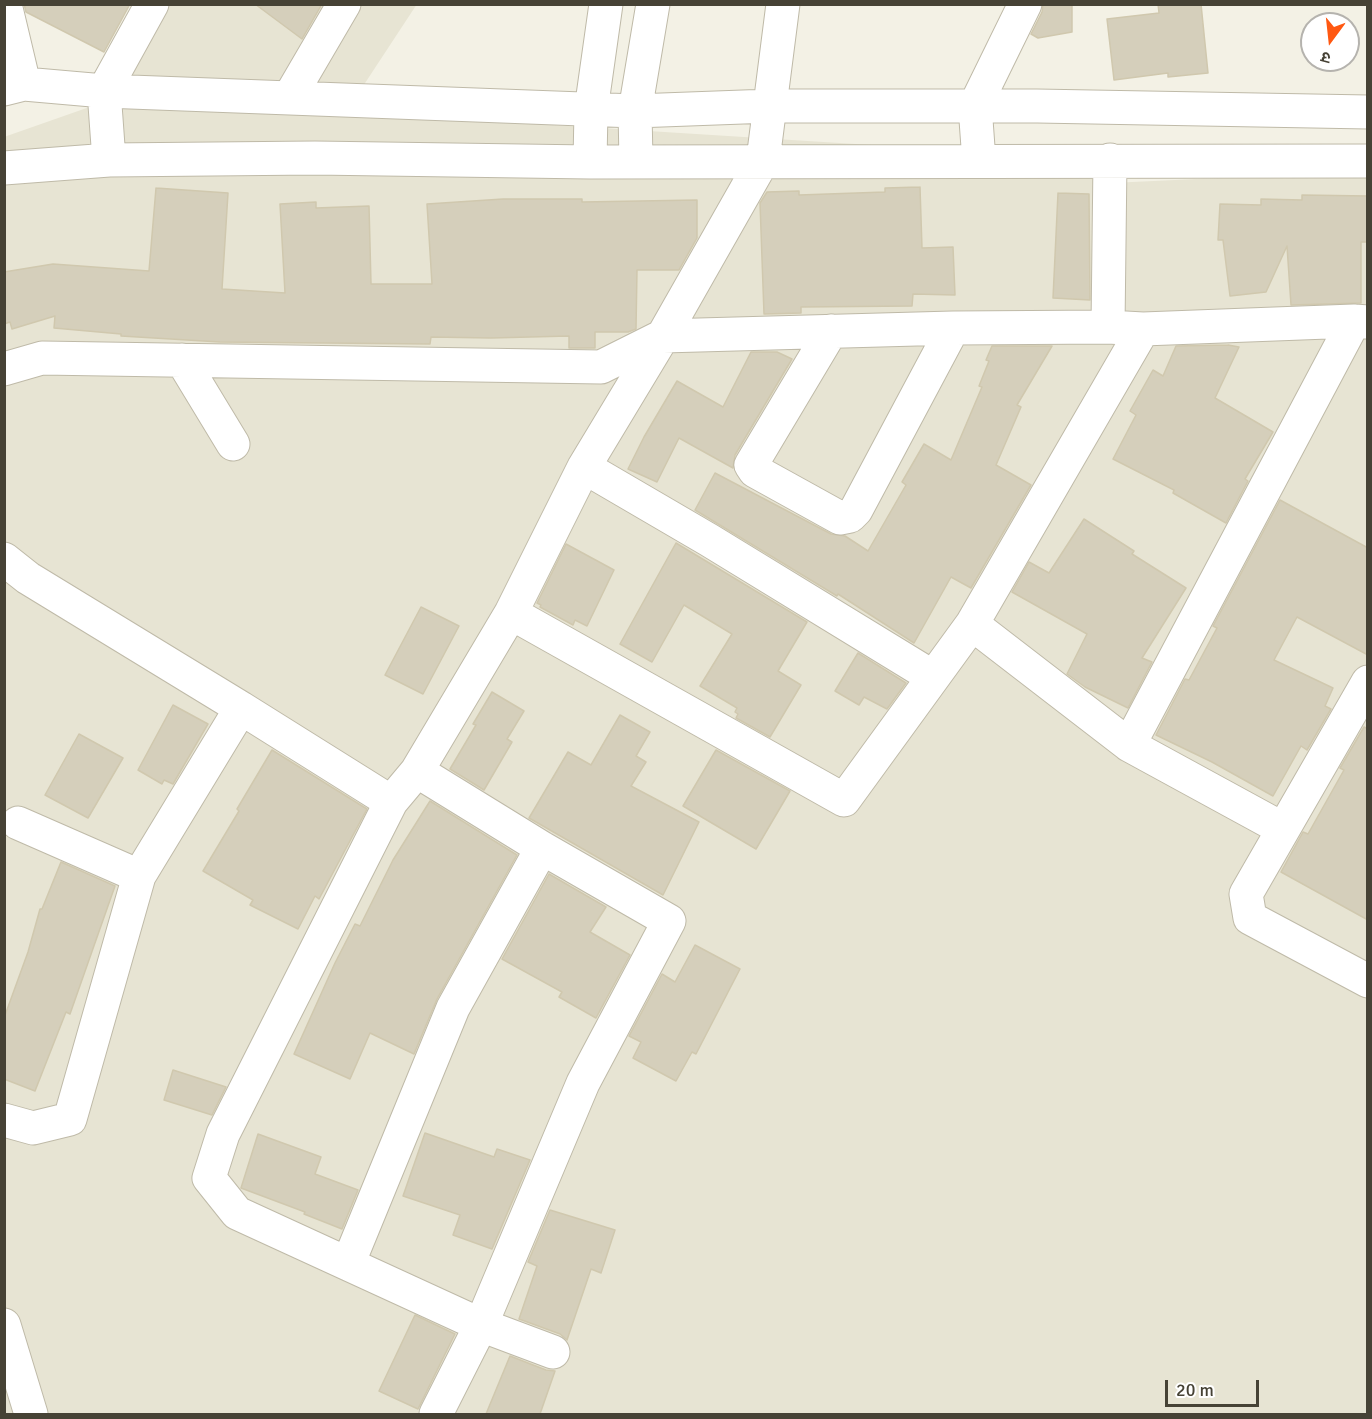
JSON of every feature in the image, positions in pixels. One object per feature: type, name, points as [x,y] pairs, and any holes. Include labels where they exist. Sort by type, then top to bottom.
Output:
[{"type":"street","points":[[5,4],[14,87],[635,111],[770,106],[975,106],[1368,112]]},
{"type":"street","points":[[109,160],[104,91],[152,4]]},
{"type":"street","points":[[289,98],[344,4]]},
{"type":"street","points":[[590,162],[591,110],[606,4]]},
{"type":"street","points":[[636,161],[635,111],[652,4]]},
{"type":"street","points":[[553,1352],[481,1325],[237,1213],[209,1178],[223,1134],[391,802],[417,771],[511,613],[584,467],[663,336],[763,160],[783,4]]},
{"type":"street","points":[[979,161],[975,106],[1025,4]]},
{"type":"street","points":[[4,168],[109,160],[315,158],[590,162],[1368,160]]},
{"type":"street","points":[[1108,327],[1110,160]]},
{"type":"street","points":[[4,369],[42,358],[601,367],[663,336],[953,328],[1108,327],[1143,329],[1361,321]]},
{"type":"street","points":[[1129,745],[1361,321]]},
{"type":"street","points":[[831,331],[751,465],[755,471],[840,518],[850,516],[856,510],[953,328]]},
{"type":"street","points":[[511,613],[844,800],[972,624],[1143,329]]},
{"type":"street","points":[[182,360],[233,444]]},
{"type":"street","points":[[584,467],[710,540],[933,677]]},
{"type":"street","points":[[4,560],[45,589],[391,802]]},
{"type":"street","points":[[972,624],[1129,745],[1282,830]]},
{"type":"street","points":[[1368,681],[1246,894],[1250,918],[1368,981]]},
{"type":"street","points":[[4,1120],[33,1128],[70,1119],[139,876],[241,708]]},
{"type":"street","points":[[417,771],[542,848],[669,921],[583,1083],[481,1325],[436,1414]]},
{"type":"street","points":[[18,823],[139,876]]},
{"type":"street","points":[[348,1264],[453,1008],[542,848]]},
{"type":"street","points":[[5,1326],[31,1414]]},
{"type":"shaded area","points":[[417,4],[346,112],[1110,160],[1111,183],[1367,171],[1367,1414],[5,1414],[4,137],[118,97],[160,5]]},
{"type":"building","points":[[24,4],[130,4],[104,52],[26,12]]},
{"type":"building","points":[[255,4],[322,4],[302,39]]},
{"type":"building","points":[[1043,4],[1072,4],[1072,32],[1038,38],[1031,34],[1042,12]]},
{"type":"building","points":[[1158,4],[1201,4],[1208,73],[1168,77],[1168,73],[1114,80],[1107,19],[1159,13]]},
{"type":"building","points":[[920,187],[922,248],[953,247],[955,295],[913,294],[912,306],[801,307],[801,313],[764,314],[760,203],[767,192],[799,191],[799,195],[885,192],[885,188]]},
{"type":"building","points":[[156,188],[228,193],[222,289],[285,293],[280,204],[316,202],[316,208],[369,206],[371,284],[432,284],[427,204],[503,199],[582,199],[582,202],[697,200],[697,238],[679,270],[637,270],[636,329],[628,332],[595,332],[595,348],[569,348],[569,336],[431,337],[430,344],[220,342],[121,336],[121,334],[54,328],[55,316],[12,329],[10,322],[4,324],[4,272],[53,264],[149,271]]},
{"type":"building","points":[[1058,193],[1089,194],[1090,300],[1053,298]]},
{"type":"building","points":[[1302,195],[1368,196],[1368,242],[1361,242],[1361,303],[1291,305],[1287,246],[1266,292],[1230,296],[1223,240],[1218,240],[1220,204],[1261,205],[1261,199],[1302,200]]},
{"type":"building","points":[[1228,345],[1239,347],[1215,398],[1273,432],[1245,479],[1248,481],[1226,523],[1173,493],[1174,490],[1113,459],[1136,415],[1130,411],[1153,370],[1163,376],[1176,346]]},
{"type":"building","points":[[992,346],[1052,346],[1017,405],[1021,407],[996,465],[1031,485],[971,588],[951,577],[914,643],[838,594],[837,596],[695,510],[715,473],[831,534],[845,536],[868,551],[906,485],[902,482],[924,444],[951,460],[982,387],[979,386]]},
{"type":"building","points":[[751,352],[777,352],[792,359],[735,455],[733,468],[679,438],[657,482],[628,469],[677,381],[723,407]]},
{"type":"building","points":[[1280,500],[1368,548],[1368,655],[1297,617],[1274,660],[1333,688],[1325,706],[1331,709],[1307,750],[1301,746],[1273,796],[1212,762],[1156,735],[1185,679],[1189,680],[1217,628],[1213,626]]},
{"type":"building","points":[[1084,519],[1134,551],[1132,554],[1186,588],[1142,658],[1152,662],[1128,708],[1085,687],[1067,674],[1087,634],[1012,592],[1029,562],[1049,573]]},
{"type":"building","points":[[676,543],[807,622],[778,671],[801,685],[770,737],[736,718],[737,708],[700,686],[732,634],[684,605],[652,662],[620,644]]},
{"type":"building","points":[[566,544],[614,570],[587,626],[575,620],[573,625],[540,607],[541,605],[537,603]]},
{"type":"building","points":[[421,607],[459,626],[423,694],[385,675]]},
{"type":"building","points":[[858,653],[906,683],[887,709],[864,697],[859,705],[835,691]]},
{"type":"building","points":[[492,692],[524,711],[507,739],[512,742],[484,790],[450,769]]},
{"type":"building","points":[[173,705],[208,724],[173,784],[164,780],[162,784],[138,770]]},
{"type":"building","points":[[620,715],[650,732],[636,756],[646,762],[631,786],[699,822],[663,895],[529,818],[568,752],[591,765]]},
{"type":"building","points":[[1368,726],[1368,920],[1281,872],[1303,832],[1308,834],[1344,770],[1340,768],[1364,727]]},
{"type":"building","points":[[79,734],[123,758],[88,818],[45,795]]},
{"type":"building","points":[[272,750],[367,809],[319,899],[315,896],[298,929],[250,905],[253,900],[203,871]]},
{"type":"building","points":[[716,750],[790,791],[756,849],[683,806]]},
{"type":"building","points":[[430,801],[517,855],[437,999],[414,1054],[370,1033],[350,1079],[294,1054],[355,924],[360,926],[393,860]]},
{"type":"building","points":[[61,862],[115,886],[70,1014],[66,1012],[35,1091],[4,1079],[4,1018],[28,952],[40,909],[42,909]]},
{"type":"building","points":[[549,874],[606,907],[590,932],[630,955],[596,1018],[559,997],[562,992],[502,959]]},
{"type":"building","points":[[695,945],[740,969],[696,1054],[692,1052],[676,1081],[633,1058],[641,1042],[629,1036],[662,974],[675,982]]},
{"type":"building","points":[[173,1070],[226,1087],[212,1115],[164,1100]]},
{"type":"building","points":[[425,1133],[494,1157],[497,1149],[530,1160],[492,1249],[453,1235],[460,1215],[403,1196]]},
{"type":"building","points":[[258,1134],[321,1157],[315,1174],[358,1190],[342,1229],[304,1214],[305,1212],[241,1188]]},
{"type":"building","points":[[550,1210],[615,1230],[601,1273],[591,1269],[567,1340],[560,1334],[519,1319],[537,1266],[528,1262]]},
{"type":"building","points":[[415,1315],[455,1334],[418,1409],[379,1391]]},
{"type":"building","points":[[510,1356],[546,1370],[555,1371],[540,1414],[486,1414]]}]
